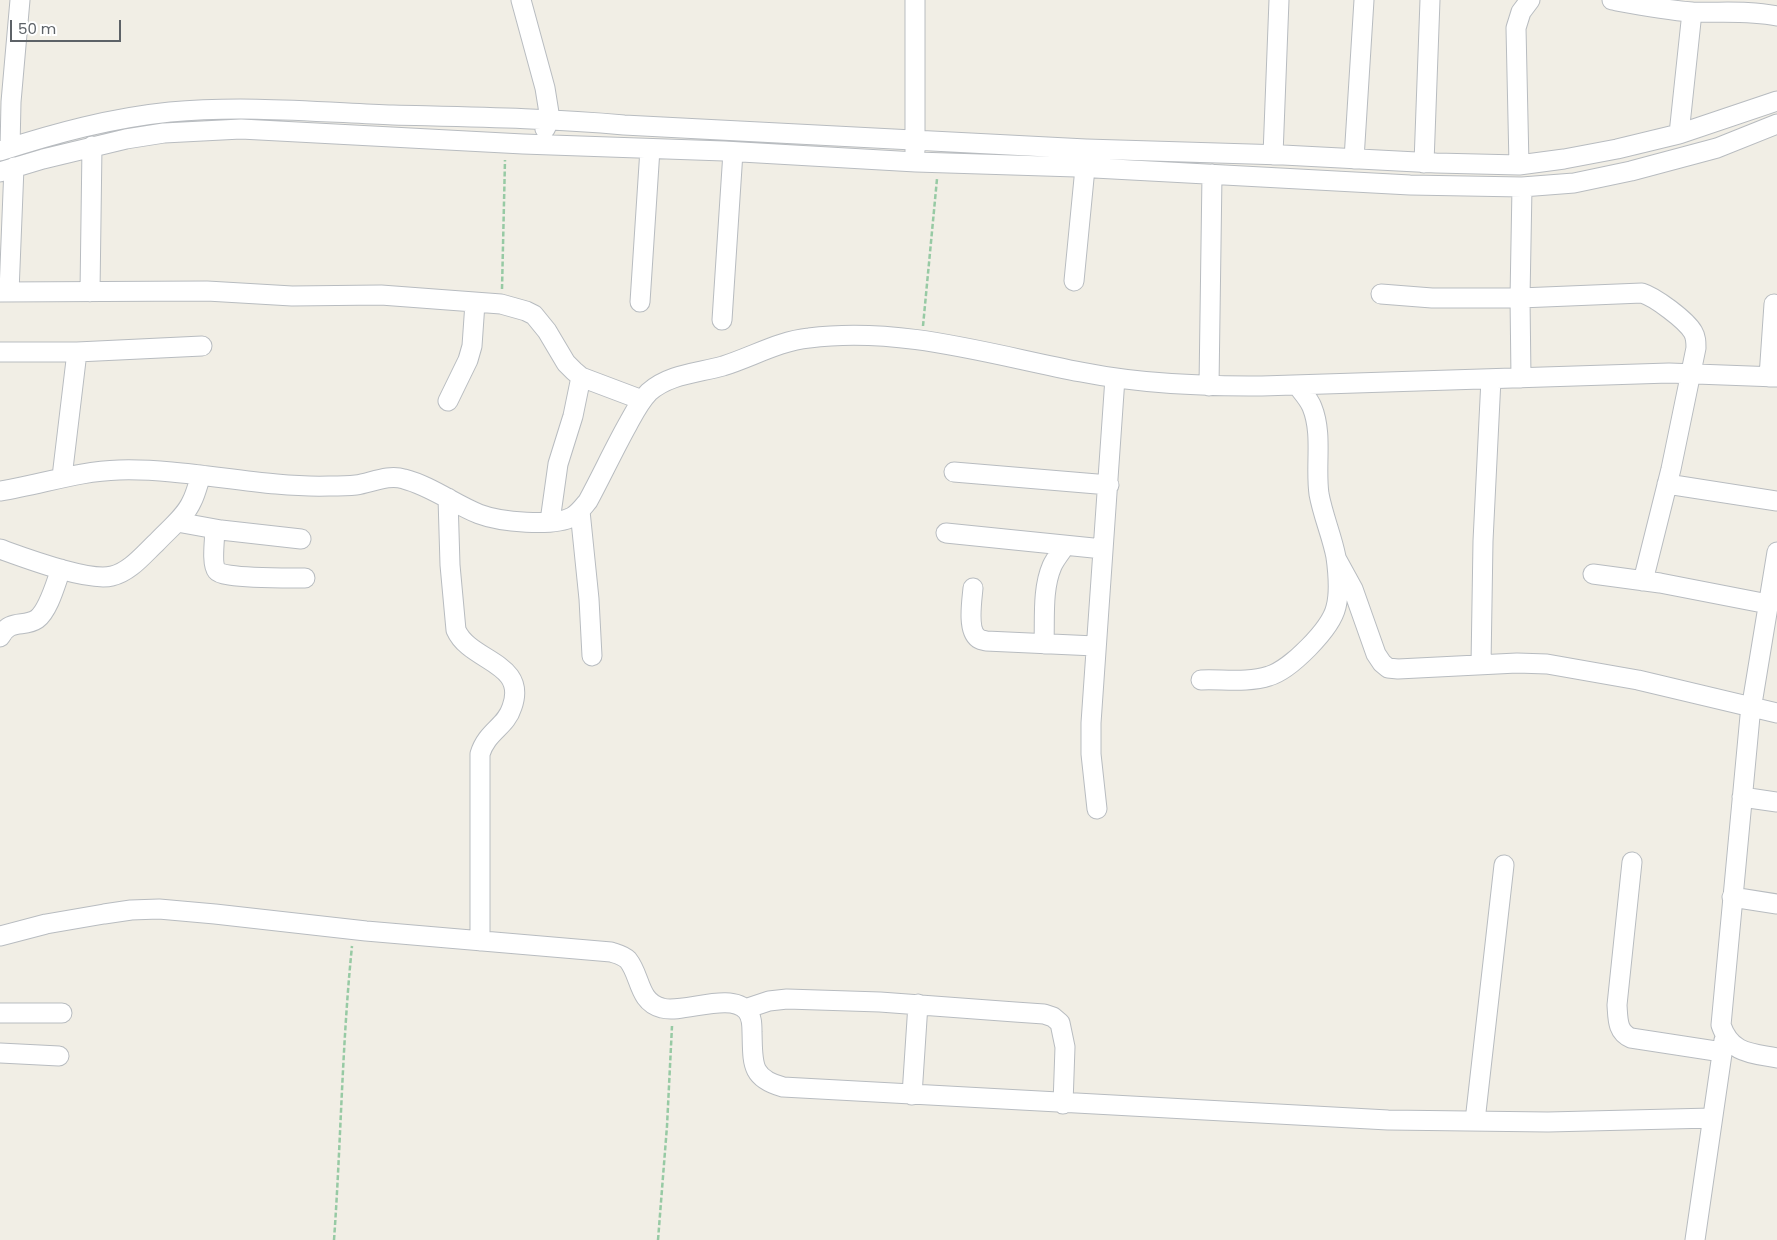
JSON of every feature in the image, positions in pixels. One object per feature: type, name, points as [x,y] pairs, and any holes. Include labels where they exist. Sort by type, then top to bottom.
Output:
[{"type":"street","points":[[20,0],[5,150],[69,130],[104,122],[170,112],[265,109],[550,128],[624,125],[915,151],[939,163],[1085,168],[1400,184],[1522,187],[1574,183],[1631,172],[1717,148],[1777,124]]},
{"type":"street","points":[[521,0],[545,88],[550,128]]},
{"type":"street","points":[[915,0],[915,151]]},
{"type":"street","points":[[1273,155],[1279,0]]},
{"type":"street","points":[[1354,159],[1364,0]]},
{"type":"street","points":[[1424,163],[1430,0]]},
{"type":"street","points":[[1519,165],[1516,28],[1521,12],[1530,0]]},
{"type":"street","points":[[1612,0],[1647,7],[1692,12],[1740,12],[1777,16]]},
{"type":"street","points":[[1679,134],[1692,12]]},
{"type":"street","points":[[642,400],[581,377],[566,363],[547,330],[534,315],[501,304],[381,295],[292,296],[207,291],[5,292],[7,170],[92,146],[164,132],[240,129],[505,143],[550,128],[650,149],[733,152],[1134,151],[1519,165],[1564,159],[1679,134],[1777,101]]},
{"type":"street","points":[[90,292],[92,146]]},
{"type":"street","points":[[640,302],[650,149]]},
{"type":"street","points":[[722,320],[733,152]]},
{"type":"street","points":[[1074,281],[1085,168]]},
{"type":"street","points":[[1209,386],[1212,174]]},
{"type":"street","points":[[1521,378],[1522,187]]},
{"type":"street","points":[[1381,294],[1432,298],[1520,298],[1642,294],[1650,296],[1661,303],[1693,331],[1696,339],[1696,348],[1667,484],[1643,581]]},
{"type":"street","points":[[448,400],[470,353],[475,303]]},
{"type":"street","points":[[0,491],[62,477],[120,470],[161,471],[286,484],[329,486],[357,484],[388,478],[402,478],[480,514],[527,522],[559,521],[580,512],[588,501],[618,441],[648,393],[661,384],[675,378],[746,358],[786,342],[834,336],[869,336],[922,340],[950,344],[1082,373],[1132,381],[1209,386],[1669,374],[1773,377],[1774,304]]},
{"type":"street","points":[[0,352],[77,352],[202,346]]},
{"type":"street","points":[[62,477],[77,352]]},
{"type":"street","points":[[550,521],[558,464],[581,377]]},
{"type":"street","points":[[1097,809],[1091,754],[1091,723],[1116,378]]},
{"type":"street","points":[[1481,665],[1483,541],[1491,379]]},
{"type":"street","points":[[1200,680],[1252,679],[1267,677],[1280,672],[1292,664],[1332,619],[1337,606],[1336,558],[1319,493],[1316,423],[1312,406],[1297,385]]},
{"type":"street","points":[[954,472],[1109,484]]},
{"type":"street","points":[[0,549],[88,576],[113,576],[137,561],[177,522],[192,502],[201,475]]},
{"type":"street","points":[[1667,484],[1777,501]]},
{"type":"street","points":[[448,498],[450,565],[456,630],[460,639],[469,648],[508,673],[513,683],[514,694],[512,707],[506,719],[483,744],[480,754],[480,941]]},
{"type":"street","points":[[580,512],[589,599],[592,656]]},
{"type":"street","points":[[177,522],[301,540]]},
{"type":"street","points":[[215,529],[214,564],[216,571],[235,576],[305,578]]},
{"type":"street","points":[[946,533],[1103,550]]},
{"type":"street","points":[[1044,644],[1046,593],[1049,576],[1053,564],[1065,546]]},
{"type":"street","points":[[1695,1240],[1723,1044],[1721,1010],[1752,706],[1777,552]]},
{"type":"street","points":[[1336,558],[1353,589],[1367,632],[1382,663],[1388,668],[1517,663],[1547,664],[1638,680],[1777,712]]},
{"type":"street","points":[[0,636],[3,630],[9,626],[36,620],[43,613],[61,569]]},
{"type":"street","points":[[1593,574],[1643,581],[1768,604]]},
{"type":"street","points":[[973,588],[973,631],[978,638],[986,641],[1096,646]]},
{"type":"street","points":[[1742,797],[1777,802]]},
{"type":"street","points":[[1632,862],[1617,1006],[1620,1029],[1624,1035],[1631,1038],[1723,1044],[1777,1058]]},
{"type":"street","points":[[1475,1121],[1504,865]]},
{"type":"street","points":[[1732,897],[1777,904]]},
{"type":"street","points":[[0,936],[46,924],[104,914],[131,910],[159,909],[353,930],[611,952],[621,955],[628,960],[646,998],[662,1008],[673,1009],[701,1004],[728,1003],[738,1004],[746,1009],[751,1017],[756,1070],[760,1078],[770,1084],[783,1088],[1378,1120],[1548,1122],[1712,1118]]},
{"type":"street","points":[[746,1009],[769,1001],[787,999],[918,1004],[1044,1014],[1053,1017],[1060,1023],[1065,1047],[1063,1104]]},
{"type":"street","points":[[912,1096],[918,1004]]},
{"type":"street","points":[[0,1013],[62,1013]]},
{"type":"street","points":[[0,1053],[59,1056]]},
{"type":"path","points":[[501,304],[505,143]]},
{"type":"path","points":[[922,340],[939,163]]},
{"type":"path","points":[[334,1240],[343,1052],[353,930]]},
{"type":"path","points":[[658,1240],[667,1126],[673,1009]]}]
